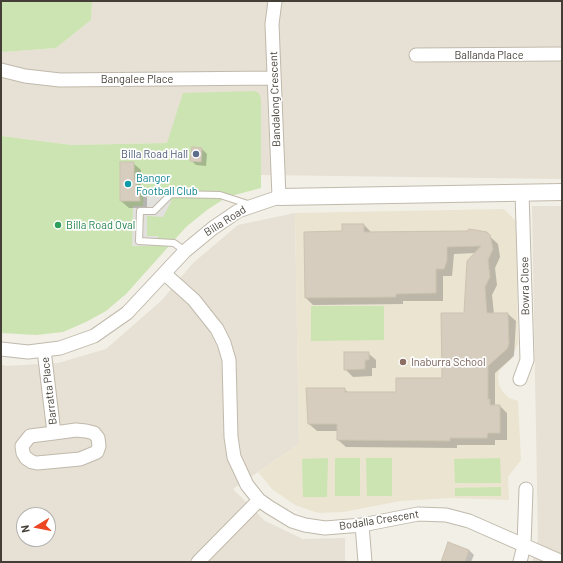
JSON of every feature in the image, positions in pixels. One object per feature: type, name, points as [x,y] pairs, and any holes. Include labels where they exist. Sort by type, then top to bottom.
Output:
[{"type":"street","name":"Bandalong Crescent","points":[[275,1],[272,24],[279,197]]},
{"type":"street","name":"Ballanda Place","points":[[416,55],[562,54]]},
{"type":"street","name":"Bangalee Place","points":[[1,70],[26,76],[60,80],[274,78]]},
{"type":"street","name":"Bowra Close","points":[[520,378],[527,360],[522,192]]},
{"type":"street","name":"Billa Road","points":[[1,349],[28,352],[60,348],[94,336],[127,313],[185,252],[213,228],[251,205],[279,197],[562,192]]},
{"type":"street","name":"Bodalla Crescent","points":[[165,274],[194,300],[217,329],[224,343],[229,360],[231,437],[234,457],[247,485],[259,500],[278,513],[305,525],[325,528],[362,525],[418,514],[446,515],[469,521],[562,562]]},
{"type":"street","name":"Barratta Place","points":[[44,350],[54,433]]},
{"type":"street","name":"Barratta Place","points":[[76,430],[94,433],[98,438],[99,446],[93,454],[80,459],[37,463],[26,458],[23,453],[22,446],[30,436],[54,433],[76,430]]},
{"type":"street","points":[[520,562],[524,545],[526,489]]},
{"type":"street","points":[[198,562],[259,500]]},
{"type":"street","points":[[362,525],[365,562]]},
{"type":"lane","points":[[185,252],[174,243],[140,241],[140,211],[154,210],[171,194],[220,195],[251,205]]},
{"type":"shaded area","points":[[92,1],[562,1],[562,179],[261,175],[261,99],[167,143],[72,145],[1,136],[1,50],[4,52],[56,48],[91,20]]},
{"type":"shaded area","points":[[144,189],[171,189],[171,202],[163,217],[147,216],[147,236],[158,236],[158,246],[132,246],[133,206],[143,206]]},
{"type":"shaded area","points":[[532,206],[562,206],[562,562],[532,562],[538,541]]},
{"type":"shaded area","name":"Inaburra School","points":[[504,209],[516,221],[518,344],[511,359],[499,371],[498,378],[499,385],[503,392],[509,398],[518,401],[521,460],[508,477],[509,500],[451,498],[400,501],[344,512],[318,513],[295,505],[272,489],[258,472],[299,444],[295,213]]},
{"type":"shaded area","points":[[295,213],[299,444],[233,489],[265,521],[303,539],[345,538],[345,562],[1,562],[1,364],[6,366],[58,363],[106,349],[162,300],[193,263],[238,225]]},
{"type":"green space","points":[[1,1],[92,1],[91,20],[56,48],[4,52],[1,50]]},
{"type":"green space","points":[[254,91],[259,93],[261,99],[261,188],[227,197],[207,210],[186,227],[126,294],[106,311],[63,332],[36,335],[1,333],[1,136],[72,145],[167,143],[183,93]]},
{"type":"green space","points":[[311,306],[384,306],[384,340],[311,341]]},
{"type":"green space","points":[[328,458],[327,497],[303,497],[302,459]]},
{"type":"green space","points":[[335,458],[360,458],[360,496],[335,496]]},
{"type":"green space","points":[[366,458],[392,458],[392,496],[367,496]]},
{"type":"green space","points":[[500,458],[501,483],[455,483],[454,459]]},
{"type":"green space","points":[[501,487],[501,496],[455,496],[455,488]]},
{"type":"building","name":"Billa Road Hall","points":[[192,147],[202,148],[201,162],[190,161]]},
{"type":"building","name":"Bangor Football Club","points":[[120,162],[134,162],[134,180],[136,180],[136,188],[139,188],[140,201],[120,201]]},
{"type":"building","points":[[342,224],[364,224],[364,232],[467,231],[469,229],[487,232],[490,235],[493,249],[488,260],[490,277],[485,287],[487,313],[508,313],[509,344],[507,349],[488,366],[488,399],[490,399],[490,405],[500,405],[500,433],[488,433],[487,438],[450,438],[450,441],[337,440],[337,424],[308,424],[306,388],[345,388],[345,392],[396,392],[396,378],[442,378],[441,313],[464,313],[467,261],[481,246],[447,247],[447,261],[444,269],[436,269],[436,293],[396,294],[396,297],[305,298],[304,232],[342,231]]},
{"type":"building","points":[[344,352],[369,352],[369,360],[365,360],[365,369],[344,370]]},
{"type":"building","points":[[448,542],[469,550],[465,562],[441,562]]},
{"type":"place","name":"Billa Road Hall","points":[[196,154]]},
{"type":"place","name":"Bangor Football Club","points":[[128,184]]},
{"type":"place","name":"Billa Road Oval","points":[[58,225]]},
{"type":"place","name":"Inaburra School","points":[[403,362]]}]
